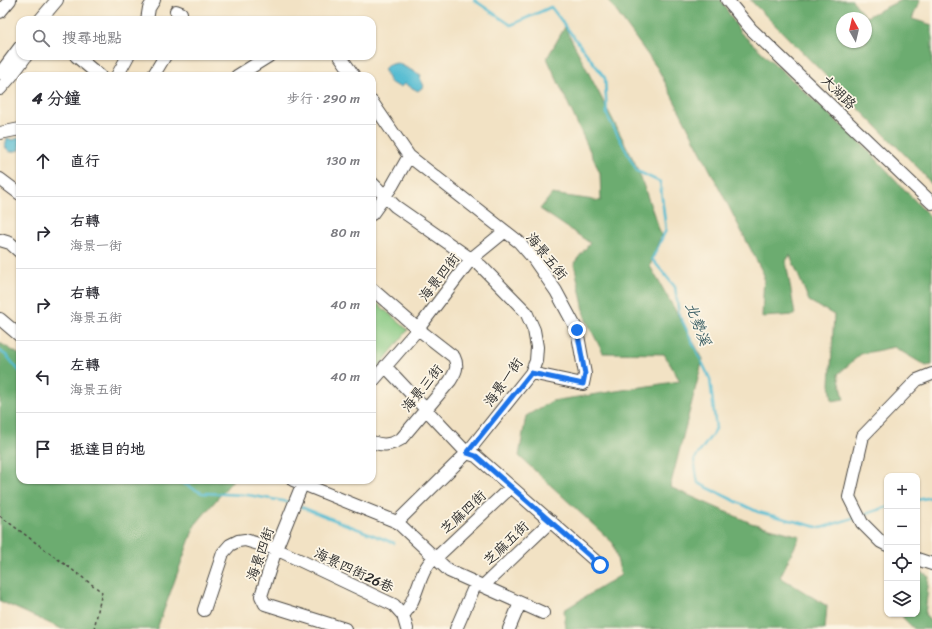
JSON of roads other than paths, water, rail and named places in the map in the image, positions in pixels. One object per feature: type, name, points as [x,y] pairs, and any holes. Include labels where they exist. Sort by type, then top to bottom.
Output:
[{"type":"street","points":[[0,12],[10,0]]},
{"type":"street","points":[[43,16],[56,0]]},
{"type":"street","points":[[147,16],[149,8],[154,0]]},
{"type":"street","name":"大湖路","points":[[727,0],[751,29],[932,203]]},
{"type":"street","points":[[0,89],[6,71],[16,54]]},
{"type":"street","points":[[6,71],[21,60]]},
{"type":"street","points":[[81,60],[95,72]]},
{"type":"street","points":[[119,72],[126,60]]},
{"type":"street","points":[[155,72],[163,60]]},
{"type":"street","points":[[243,72],[262,60]]},
{"type":"street","points":[[343,60],[351,72]]},
{"type":"street","name":"海景五街","points":[[376,108],[410,156],[504,232],[519,242],[556,291],[579,335],[585,374],[583,384],[531,373]]},
{"type":"street","points":[[0,132],[16,130]]},
{"type":"street","points":[[376,209],[410,156]]},
{"type":"street","points":[[0,179],[16,191]]},
{"type":"street","name":"海景一街","points":[[376,187],[395,206],[481,266],[526,312],[534,330],[537,347],[536,361],[531,373],[467,453],[397,522]]},
{"type":"street","name":"海景四街","points":[[376,377],[418,329],[471,259],[504,232]]},
{"type":"street","points":[[0,240],[10,243],[16,248]]},
{"type":"street","name":"海景三街","points":[[376,292],[418,329],[454,357],[457,363],[456,373],[401,439],[392,444],[380,445],[376,444]]},
{"type":"street","points":[[0,319],[16,333]]},
{"type":"street","points":[[385,366],[467,453],[476,456],[600,565]]},
{"type":"street","points":[[884,544],[858,516],[849,497],[863,436],[917,380],[932,374]]},
{"type":"street","name":"海景四街","points":[[299,484],[261,596],[265,604],[345,629]]},
{"type":"street","points":[[307,484],[397,522],[449,571],[543,613]]},
{"type":"street","name":"芝麻四街","points":[[434,557],[440,554],[511,487]]},
{"type":"street","name":"芝麻五街","points":[[479,585],[551,522]]},
{"type":"street","name":"海景四街26巷","points":[[204,610],[223,553],[230,545],[238,541],[245,540],[276,549],[394,604],[403,615]]},
{"type":"street","points":[[407,629],[403,615],[409,609],[428,563],[434,557]]},
{"type":"street","points":[[920,560],[932,564]]},
{"type":"street","points":[[456,629],[479,585]]},
{"type":"street","points":[[509,629],[520,603]]},
{"type":"water","points":[[397,63],[421,75],[420,78],[424,86],[418,91],[405,84],[400,87],[390,82],[384,69],[388,65]]},
{"type":"water","points":[[7,138],[13,140],[16,139],[16,151],[10,152],[5,147]]},
{"type":"waterway","name":"北勢溪","points":[[474,0],[511,25],[551,7],[605,78],[607,115],[637,171],[660,182],[666,230],[652,259],[675,287],[679,314],[710,379],[716,429],[694,460],[698,483],[758,512],[821,528],[856,517]]},
{"type":"waterway","points":[[0,351],[7,356],[16,367]]},
{"type":"waterway","points":[[184,484],[202,493],[248,495],[289,502]]},
{"type":"waterway","name":"北勢溪","points":[[920,499],[932,497]]},
{"type":"waterway","points":[[301,507],[394,543]]},
{"type":"waterway","name":"北勢溪","points":[[863,515],[884,508]]}]
